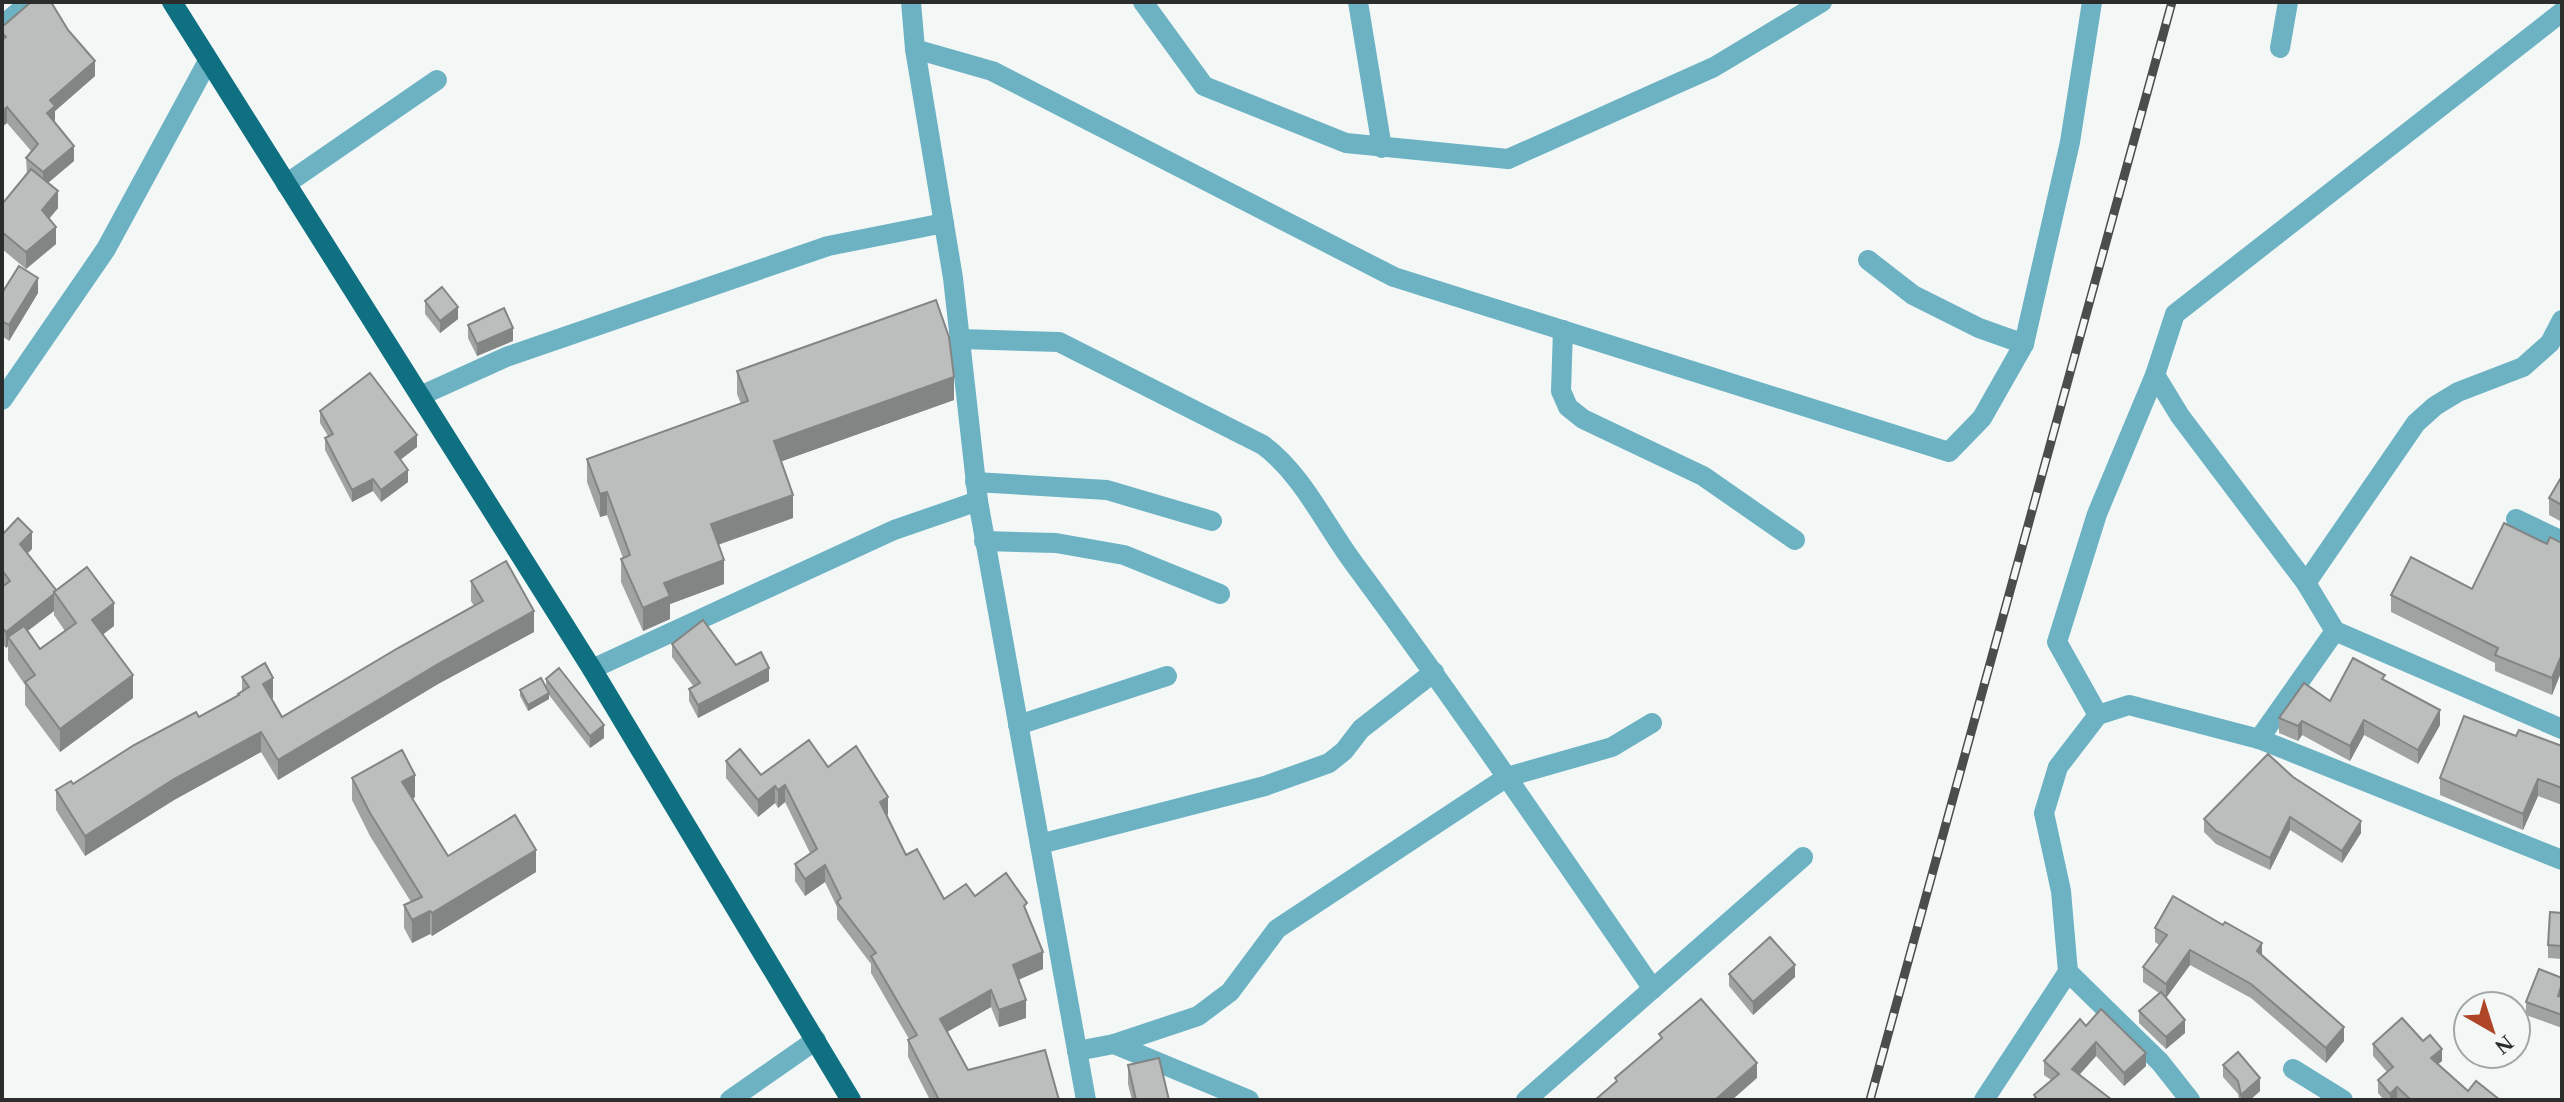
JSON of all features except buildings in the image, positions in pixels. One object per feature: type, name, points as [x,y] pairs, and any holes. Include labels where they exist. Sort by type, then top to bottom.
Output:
[{"type":"main road","points":[[175,3],[208,61],[592,669],[851,1100]]},
{"type":"street","points":[[2,26],[30,2]]},
{"type":"street","points":[[911,2],[915,49],[960,339],[976,491],[1086,1100]]},
{"type":"street","points":[[1143,2],[1204,86],[1346,143],[1508,159],[1714,67],[1822,2]]},
{"type":"street","points":[[1358,2],[1382,148]]},
{"type":"street","points":[[915,49],[992,71],[1394,277],[1949,452],[1982,418],[2024,344],[2070,142],[2092,2]]},
{"type":"street","points":[[2280,48],[2288,2]]},
{"type":"street","points":[[2098,715],[2057,642],[2097,514],[2155,375],[2175,314],[2562,12]]},
{"type":"street","points":[[2,400],[106,249],[208,61]]},
{"type":"street","points":[[286,184],[437,80]]},
{"type":"street","points":[[420,396],[506,357],[828,246],[944,223]]},
{"type":"street","points":[[1868,260],[1913,295],[1979,328],[2024,344]]},
{"type":"street","points":[[2306,583],[2416,423],[2458,392],[2523,367],[2550,343],[2562,320]]},
{"type":"street","points":[[1563,330],[1561,391],[1568,407],[1583,419],[1703,476],[1795,540]]},
{"type":"street","points":[[960,339],[1059,342],[1263,445],[1278,456],[1434,672],[1653,989]]},
{"type":"street","points":[[2155,375],[2180,416],[2306,583],[2335,631],[2562,729]]},
{"type":"street","points":[[592,669],[976,491],[1107,490],[1212,521]]},
{"type":"street","points":[[2516,519],[2562,541]]},
{"type":"street","points":[[984,541],[1056,543],[1124,555],[1220,594]]},
{"type":"street","points":[[2259,739],[2335,631]]},
{"type":"street","points":[[1040,844],[1265,786],[1329,763],[1344,751],[1361,729],[1434,672]]},
{"type":"street","points":[[1018,725],[1167,676]]},
{"type":"street","points":[[1984,1100],[2068,972],[2061,891],[2044,813],[2058,767],[2098,715],[2129,705],[2259,739],[2562,860]]},
{"type":"street","points":[[1077,1051],[1114,1044],[1198,1016],[1230,992],[1277,929],[1507,777],[1612,747],[1652,723]]},
{"type":"street","points":[[1526,1100],[1803,857]]},
{"type":"street","points":[[2068,972],[2160,1062],[2190,1100]]},
{"type":"street","points":[[730,1100],[816,1040]]},
{"type":"street","points":[[1114,1044],[1249,1100]]},
{"type":"street","points":[[2293,1069],[2343,1100]]},
{"type":"railway","points":[[1870,1100],[2172,2]]}]
